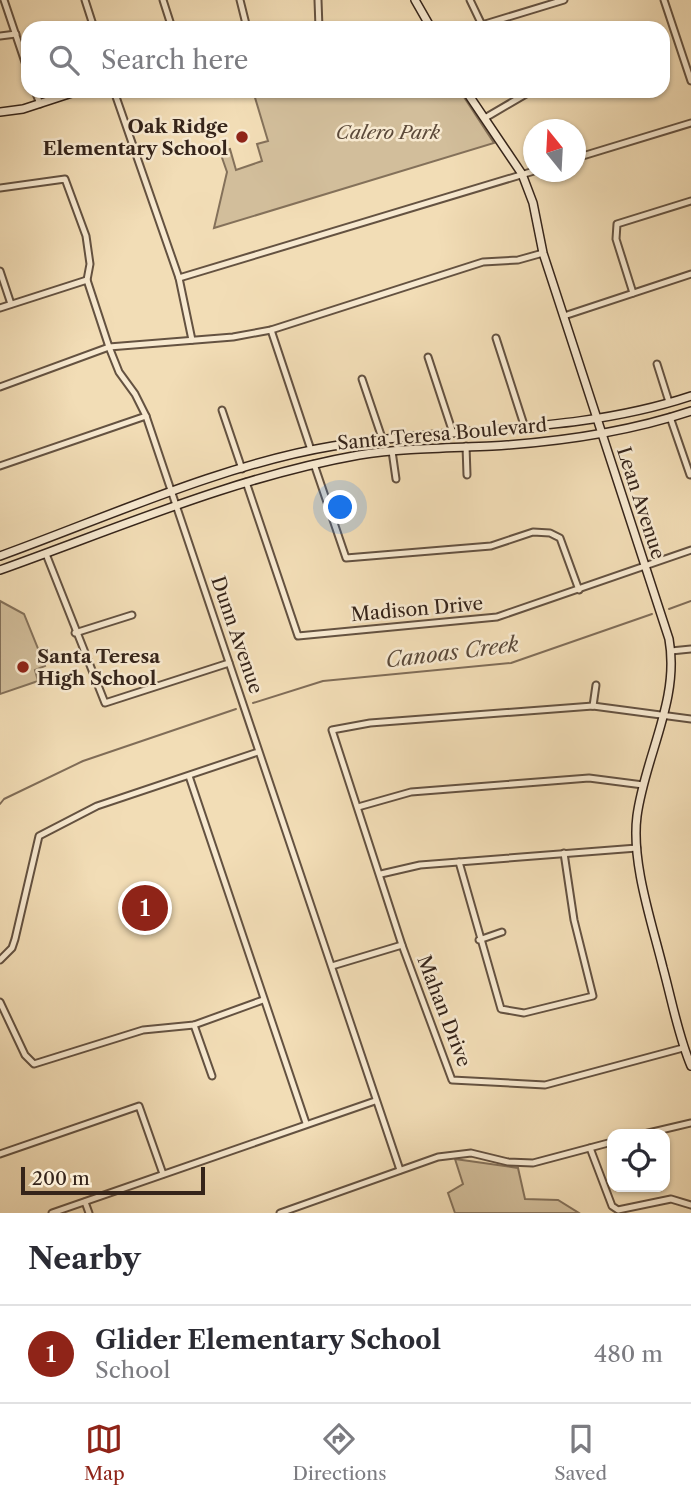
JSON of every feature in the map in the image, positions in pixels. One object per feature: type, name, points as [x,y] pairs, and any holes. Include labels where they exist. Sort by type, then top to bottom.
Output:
[{"type":"main road","points":[[415,0],[427,21]]},
{"type":"main road","points":[[0,112],[58,98]]},
{"type":"main road","name":"Lean Avenue","points":[[471,98],[522,174],[533,203],[543,253],[671,651],[670,691],[643,785],[637,818],[637,848],[651,920],[683,1048],[691,1066]]},
{"type":"main road","name":"Santa Teresa Boulevard","points":[[0,556],[242,468],[311,450],[382,438],[526,429],[598,419],[691,396]]},
{"type":"main road","name":"Santa Teresa Boulevard","points":[[0,570],[246,482],[314,464],[392,451],[533,442],[602,433],[691,411]]},
{"type":"street","points":[[4,0],[21,49]]},
{"type":"street","points":[[85,0],[92,21]]},
{"type":"street","points":[[163,0],[170,21]]},
{"type":"street","points":[[240,0],[245,21]]},
{"type":"street","points":[[318,0],[318,21]]},
{"type":"street","points":[[470,0],[480,21]]},
{"type":"street","points":[[494,21],[564,0]]},
{"type":"street","points":[[664,0],[691,81]]},
{"type":"street","points":[[0,36],[16,34]]},
{"type":"street","points":[[38,98],[40,104]]},
{"type":"street","points":[[116,98],[180,278],[192,340]]},
{"type":"street","points":[[485,118],[519,98]]},
{"type":"street","points":[[586,155],[691,123]]},
{"type":"street","points":[[180,278],[522,174]]},
{"type":"street","name":"Dunn Avenue","points":[[0,188],[65,179],[90,250],[87,280],[109,348],[119,372],[146,415],[400,1170]]},
{"type":"street","points":[[634,293],[615,228],[625,219],[691,201]]},
{"type":"street","points":[[0,387],[109,348],[271,330],[483,262],[519,260],[543,253]]},
{"type":"street","points":[[0,271],[11,304]]},
{"type":"street","points":[[564,316],[691,274]]},
{"type":"street","points":[[0,308],[87,280]]},
{"type":"street","points":[[271,330],[311,450]]},
{"type":"street","points":[[496,338],[526,429]]},
{"type":"street","points":[[428,357],[453,433]]},
{"type":"street","points":[[657,364],[669,402]]},
{"type":"street","points":[[362,379],[382,438]]},
{"type":"street","points":[[222,410],[242,468]]},
{"type":"street","points":[[0,466],[146,415]]},
{"type":"street","points":[[670,417],[690,475]]},
{"type":"street","points":[[466,446],[467,475]]},
{"type":"street","points":[[392,451],[396,479]]},
{"type":"street","points":[[314,464],[346,558],[491,546],[542,531],[560,538],[579,590]]},
{"type":"street","name":"Madison Drive","points":[[246,482],[298,636],[497,617],[691,550]]},
{"type":"street","points":[[46,554],[75,633],[105,703],[229,663]]},
{"type":"street","points":[[75,633],[132,615]]},
{"type":"street","points":[[671,651],[691,649]]},
{"type":"street","points":[[596,685],[593,706],[691,719]]},
{"type":"street","name":"Mahan Drive","points":[[593,706],[370,723],[332,730],[402,945],[452,1080],[545,1085],[683,1048]]},
{"type":"street","points":[[0,960],[12,948],[15,939],[39,836],[97,806],[258,752]]},
{"type":"street","points":[[189,776],[306,1123]]},
{"type":"street","points":[[358,807],[411,792],[575,779],[608,779],[643,785]]},
{"type":"street","points":[[381,874],[420,865],[637,848]]},
{"type":"street","points":[[459,862],[479,940],[501,1009],[524,1013],[593,996],[574,920],[564,853]]},
{"type":"street","points":[[479,940],[502,932]]},
{"type":"street","points":[[332,966],[402,945]]},
{"type":"street","points":[[0,1002],[25,1055],[34,1064],[143,1030],[194,1025],[263,1000]]},
{"type":"street","points":[[194,1025],[212,1076]]},
{"type":"street","points":[[52,1213],[375,1101]]},
{"type":"street","points":[[0,1154],[139,1106],[163,1174]]},
{"type":"street","points":[[664,1129],[691,1122]]},
{"type":"street","points":[[280,1213],[456,1153],[533,1163],[607,1143]]},
{"type":"street","points":[[590,1148],[612,1206],[618,1210],[671,1199],[691,1205]]},
{"type":"street","points":[[85,1202],[89,1213]]},
{"type":"green space","name":"Calero Park","points":[[255,98],[465,98],[494,143],[214,228],[227,172],[220,152],[230,149],[236,170],[262,161],[257,144],[268,141]]},
{"type":"green space","points":[[0,601],[24,614],[45,666],[35,670],[38,681],[0,694]]},
{"type":"green space","points":[[455,1159],[518,1168],[525,1199],[558,1200],[579,1213],[455,1213],[448,1193],[463,1184]]},
{"type":"waterway","name":"Canoas Creek","points":[[669,609],[691,601]]},
{"type":"waterway","name":"Canoas Creek","points":[[253,703],[323,681],[511,663],[652,614]]},
{"type":"waterway","name":"Canoas Creek","points":[[0,804],[4,799],[83,761],[236,709]]},
{"type":"place","name":"Oak Ridge Elementary School","points":[[242,137]]},
{"type":"place","name":"Santa Teresa High School","points":[[23,667]]},
{"type":"place","name":"Glider Elementary School","points":[[145,908]]}]
